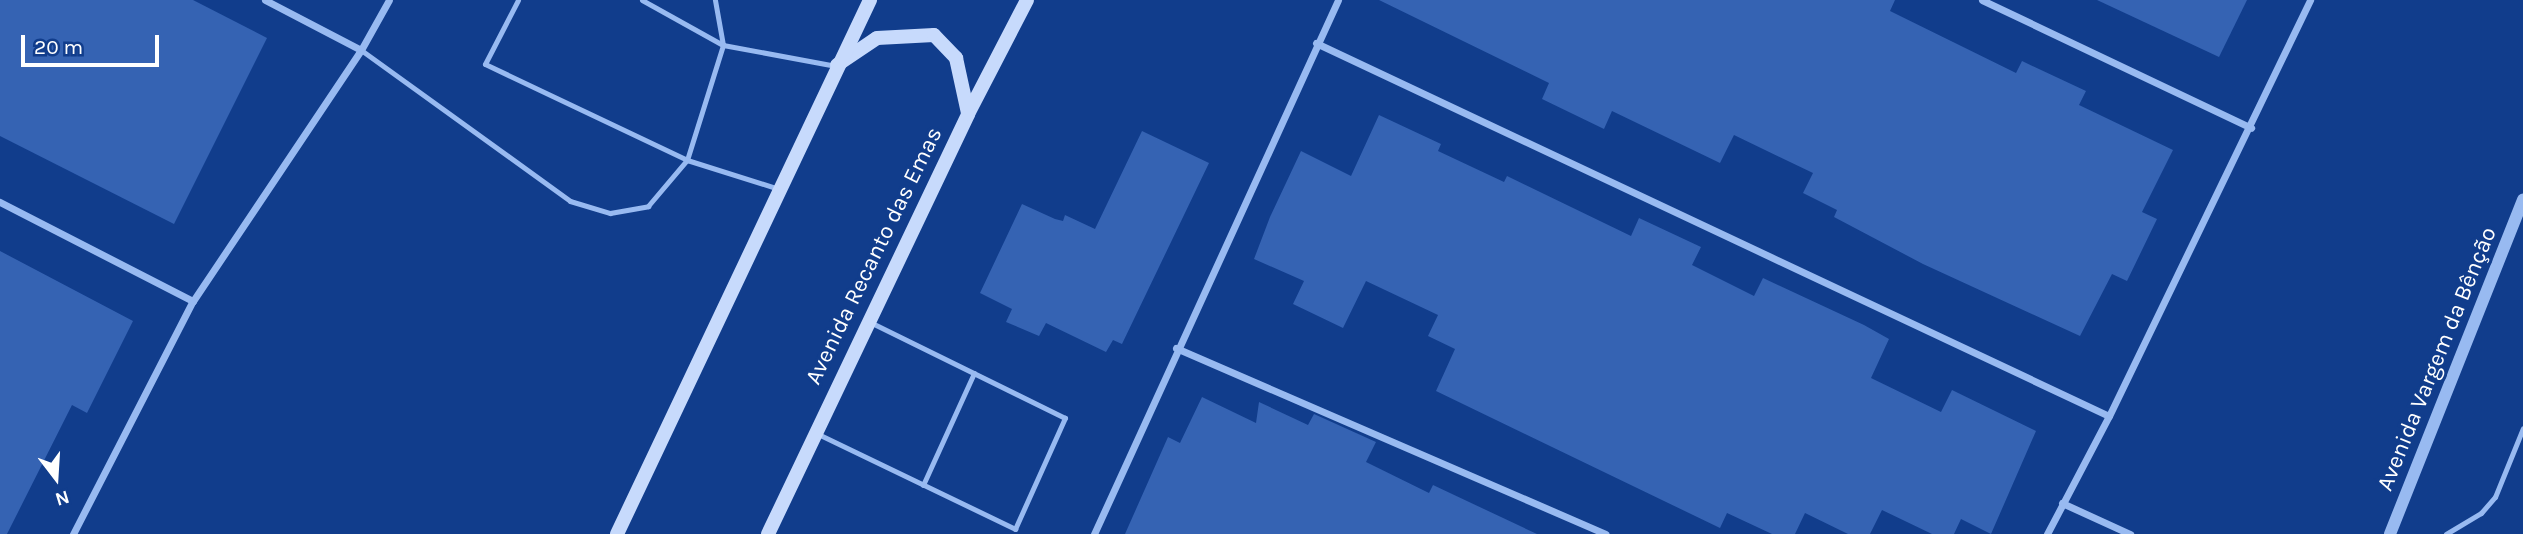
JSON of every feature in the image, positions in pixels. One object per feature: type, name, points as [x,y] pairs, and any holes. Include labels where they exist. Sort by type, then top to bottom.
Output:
[{"type":"main road","points":[[617,534],[836,66],[870,0]]},
{"type":"main road","name":"Avenida Recanto das Emas","points":[[768,534],[968,114],[1027,0]]},
{"type":"main road","points":[[836,66],[877,38],[934,35],[956,58],[968,114]]},
{"type":"street","points":[[265,0],[361,50]]},
{"type":"street","points":[[73,534],[193,301],[361,50],[389,0]]},
{"type":"street","points":[[1094,534],[1176,348],[1338,0]]},
{"type":"street","points":[[1982,0],[2251,128]]},
{"type":"street","points":[[2047,534],[2109,416],[2251,128],[2310,0]]},
{"type":"street","points":[[1316,43],[2109,416]]},
{"type":"street","name":"Avenida Vargem da Bênção","points":[[2390,534],[2523,199]]},
{"type":"street","points":[[0,202],[193,301]]},
{"type":"street","points":[[1176,348],[1605,534]]},
{"type":"street","points":[[2062,503],[2130,534]]},
{"type":"lane","points":[[518,0],[485,64],[687,160],[780,190]]},
{"type":"lane","points":[[642,0],[723,45],[836,66]]},
{"type":"lane","points":[[361,50],[570,201],[610,212],[648,206],[687,160],[723,45],[715,0]]},
{"type":"lane","points":[[815,433],[1015,529],[1065,418],[868,321]]},
{"type":"lane","points":[[923,485],[974,373]]},
{"type":"lane","points":[[2446,534],[2481,513],[2496,497],[2523,428]]},
{"type":"building","points":[[0,0],[193,0],[267,38],[174,224],[0,136]]},
{"type":"building","points":[[1379,0],[1895,0],[1890,11],[2016,73],[2022,61],[2086,91],[2079,105],[2173,150],[2142,212],[2157,219],[2127,281],[2112,274],[2080,336],[1923,264],[1834,217],[1837,210],[1803,193],[1813,173],[1734,135],[1720,163],[1612,111],[1604,129],[1542,99],[1549,83]]},
{"type":"building","points":[[2097,0],[2247,0],[2219,57]]},
{"type":"building","points":[[1379,115],[1441,144],[1438,151],[1504,182],[1507,176],[1631,236],[1639,218],[1701,247],[1692,265],[1754,296],[1763,278],[1864,325],[1889,339],[1871,378],[1941,412],[1952,390],[2036,431],[1991,534],[1961,519],[1954,534],[1932,534],[1882,510],[1870,534],[1848,534],[1805,513],[1795,534],[1772,534],[1727,513],[1720,528],[1436,391],[1455,349],[1428,336],[1438,315],[1366,281],[1343,328],[1293,304],[1304,281],[1254,259],[1270,217],[1301,151],[1351,176]]},
{"type":"building","points":[[1142,131],[1209,163],[1122,344],[1113,340],[1106,352],[1046,323],[1039,336],[1006,322],[1012,309],[980,293],[1022,204],[1055,219],[1063,221],[1065,215],[1095,229]]},
{"type":"building","points":[[0,251],[133,321],[87,413],[72,405],[7,534],[0,534]]},
{"type":"building","points":[[1202,397],[1256,423],[1259,402],[1308,425],[1314,414],[1376,442],[1366,462],[1429,493],[1433,485],[1537,534],[1125,534],[1168,437],[1180,443]]}]
